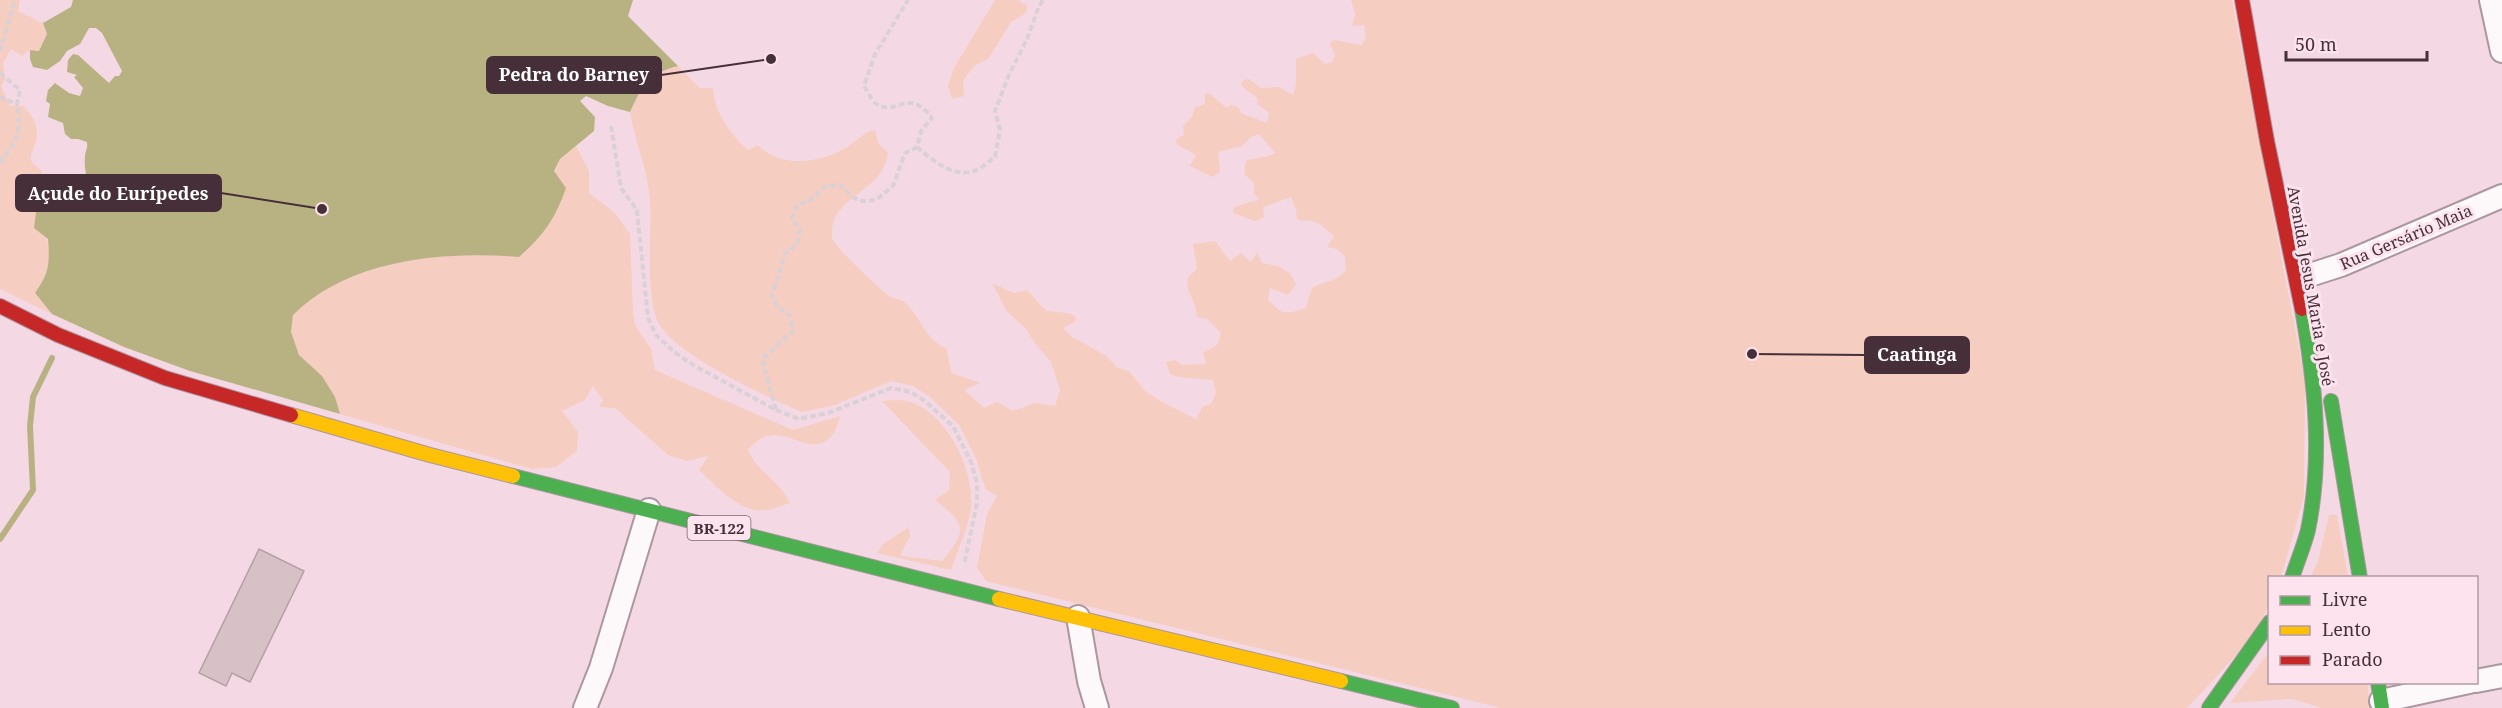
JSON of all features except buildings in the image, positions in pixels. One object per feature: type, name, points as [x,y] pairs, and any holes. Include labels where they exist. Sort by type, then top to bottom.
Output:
[{"type":"main road","name":"Avenida Jesus Maria e José","points":[[2242,0],[2313,383],[2316,466],[2313,496],[2301,555],[2293,576]]},
{"type":"main road","name":"Avenida Jesus Maria e José","points":[[2309,270],[2325,368]]},
{"type":"main road","name":"BR-122","points":[[0,306],[58,335],[175,381],[430,455],[959,589],[1452,708]]},
{"type":"main road","name":"Avenida Jesus Maria e José","points":[[2329,392],[2360,576]]},
{"type":"main road","points":[[2209,708],[2268,625]]},
{"type":"street","points":[[2491,0],[2502,51]]},
{"type":"street","name":"Rua Gersário Maia","points":[[2309,270],[2341,265],[2502,196]]},
{"type":"street","points":[[585,708],[601,668],[649,510]]},
{"type":"street","points":[[1078,617],[1089,681],[1097,708]]},
{"type":"street","points":[[2478,681],[2502,676]]},
{"type":"street","points":[[2380,697],[2457,684]]},
{"type":"path","points":[[0,51],[15,0]]},
{"type":"path","points":[[777,410],[762,359],[794,331],[790,315],[778,308],[772,296],[785,254],[797,244],[800,230],[792,218],[797,205],[812,199],[824,187],[840,185],[854,198],[863,201],[876,200],[893,186],[905,153],[917,147],[921,131],[932,118],[923,106],[908,101],[891,108],[875,103],[864,86],[875,54],[908,0]]},
{"type":"path","points":[[917,147],[932,160],[952,170],[974,171],[995,157],[1000,130],[995,111],[1043,0]]},
{"type":"path","points":[[0,73],[20,90],[17,104],[18,134],[14,146],[0,163]]},
{"type":"path","points":[[0,97],[17,104]]},
{"type":"path","points":[[611,126],[621,188],[638,210],[648,318],[656,335],[674,352],[694,366],[777,410],[799,419],[828,413],[891,388],[911,392],[925,401],[953,426],[971,462],[977,483],[977,503],[959,589]]},
{"type":"shaded area","points":[[0,0],[20,0],[18,11],[43,23],[47,34],[39,51],[30,50],[22,56],[11,49],[3,63],[5,79],[1,86],[10,106],[23,106],[36,126],[36,141],[31,158],[42,172],[40,182],[48,193],[36,212],[48,244],[49,262],[47,272],[35,293],[52,314],[0,289]]},
{"type":"shaded area","points":[[73,0],[633,0],[628,16],[678,66],[659,73],[647,82],[630,112],[608,106],[586,96],[580,101],[595,117],[594,131],[560,159],[554,171],[566,188],[562,199],[548,226],[519,257],[490,255],[429,258],[369,270],[341,281],[316,296],[293,315],[291,332],[299,355],[322,376],[335,397],[340,414],[190,371],[124,347],[52,314],[35,293],[46,274],[49,255],[48,239],[34,228],[36,212],[48,193],[69,194],[80,211],[84,211],[86,206],[83,202],[88,185],[85,164],[87,142],[71,139],[65,134],[63,123],[48,117],[50,104],[46,101],[48,90],[55,83],[69,93],[80,96],[83,88],[74,77],[77,75],[67,72],[68,60],[73,54],[78,55],[109,83],[122,71],[102,33],[96,28],[89,28],[80,44],[67,51],[60,61],[47,70],[33,67],[30,50],[39,51],[47,34],[43,23],[71,7]]},
{"type":"shaded area","points":[[995,0],[1021,0],[1019,2],[1027,5],[1026,13],[1011,22],[988,59],[974,66],[963,81],[964,96],[952,99],[948,86],[954,68]]},
{"type":"shaded area","points":[[1351,0],[2232,0],[2305,381],[2304,496],[2281,576],[2268,576],[2268,604],[2247,642],[2187,708],[1501,708],[986,581],[977,568],[987,514],[997,496],[986,490],[976,459],[959,425],[930,397],[913,386],[891,381],[835,405],[802,412],[745,385],[700,360],[681,347],[666,333],[657,320],[653,307],[650,277],[649,189],[630,112],[647,82],[659,73],[678,66],[699,88],[713,88],[716,106],[724,122],[748,150],[758,145],[767,153],[778,158],[813,160],[837,152],[875,130],[878,143],[888,153],[885,165],[872,182],[840,211],[834,220],[832,238],[849,259],[878,287],[891,297],[904,302],[932,339],[947,349],[951,373],[980,383],[964,390],[984,408],[997,402],[1013,411],[1035,403],[1055,406],[1060,390],[1051,362],[1026,329],[1006,310],[992,283],[1014,293],[1027,290],[1046,311],[1075,316],[1076,321],[1063,328],[1072,337],[1105,355],[1117,367],[1130,372],[1146,392],[1196,419],[1203,406],[1211,404],[1216,393],[1213,380],[1178,377],[1170,374],[1166,362],[1176,360],[1182,365],[1206,364],[1203,353],[1217,345],[1221,333],[1207,319],[1197,317],[1188,284],[1188,277],[1197,269],[1193,244],[1215,241],[1230,261],[1241,253],[1251,262],[1257,253],[1262,263],[1278,266],[1286,271],[1296,284],[1288,295],[1270,288],[1268,300],[1277,309],[1285,312],[1306,308],[1312,288],[1334,279],[1346,270],[1345,257],[1337,249],[1327,247],[1334,236],[1315,222],[1297,219],[1291,197],[1263,207],[1264,217],[1255,221],[1233,213],[1234,207],[1260,199],[1254,194],[1254,183],[1244,174],[1246,161],[1275,153],[1259,134],[1251,137],[1242,146],[1218,152],[1220,172],[1212,177],[1190,166],[1196,155],[1176,143],[1177,138],[1184,135],[1183,126],[1192,117],[1195,107],[1205,104],[1205,94],[1210,94],[1227,108],[1230,105],[1238,107],[1241,113],[1267,123],[1269,113],[1257,104],[1258,99],[1241,85],[1243,80],[1249,79],[1261,88],[1279,87],[1293,95],[1296,84],[1296,59],[1313,53],[1325,64],[1332,62],[1335,56],[1330,43],[1334,40],[1362,45],[1366,37],[1364,25],[1352,26],[1355,14]]},
{"type":"shaded area","points":[[576,146],[589,171],[589,193],[614,212],[630,234],[635,325],[651,349],[655,370],[793,430],[840,416],[833,434],[824,442],[804,443],[771,435],[760,439],[748,450],[757,464],[786,495],[790,503],[758,510],[748,508],[730,498],[699,470],[708,456],[687,461],[668,455],[615,408],[599,407],[603,400],[593,386],[585,400],[562,411],[578,432],[577,451],[556,467],[532,469],[340,414],[322,376],[299,355],[291,332],[293,315],[316,296],[341,281],[369,270],[429,258],[460,255],[519,256],[560,159]]},
{"type":"shaded area","points":[[882,401],[907,401],[923,408],[947,431],[963,461],[971,493],[971,508],[951,570],[877,553],[882,545],[909,527],[910,536],[900,556],[942,561],[956,542],[960,528],[953,515],[935,500],[949,490],[950,472]]},
{"type":"shaded area","points":[[2329,515],[2337,515],[2348,576],[2311,576],[2318,561]]},
{"type":"shaded area","points":[[2268,653],[2268,684],[2367,684],[2371,708],[2322,708],[2292,699],[2230,703]]},
{"type":"waterway","points":[[0,539],[33,490],[30,426],[33,397],[52,358]]},
{"type":"traffic: fast","points":[[2293,576],[2305,542],[2313,503],[2316,447],[2314,392],[2302,309]]},
{"type":"traffic: fast","points":[[2331,401],[2360,576]]},
{"type":"traffic: fast","points":[[513,476],[999,599]]},
{"type":"traffic: fast","points":[[2209,708],[2268,625]]},
{"type":"traffic: fast","points":[[1341,681],[1452,708]]},
{"type":"traffic: fast","points":[[2378,684],[2382,708]]},
{"type":"traffic: slow","points":[[291,415],[513,476]]},
{"type":"traffic: slow","points":[[999,599],[1341,681]]},
{"type":"traffic: jam","points":[[2242,0],[2267,141],[2302,309]]},
{"type":"traffic: jam","points":[[0,306],[58,335],[165,378],[291,415]]},
{"type":"place","name":"Pedra do Barney","points":[[771,59]]},
{"type":"place","name":"Açude do Eurípedes","points":[[322,209]]},
{"type":"place","name":"Caatinga","points":[[1752,354]]}]
